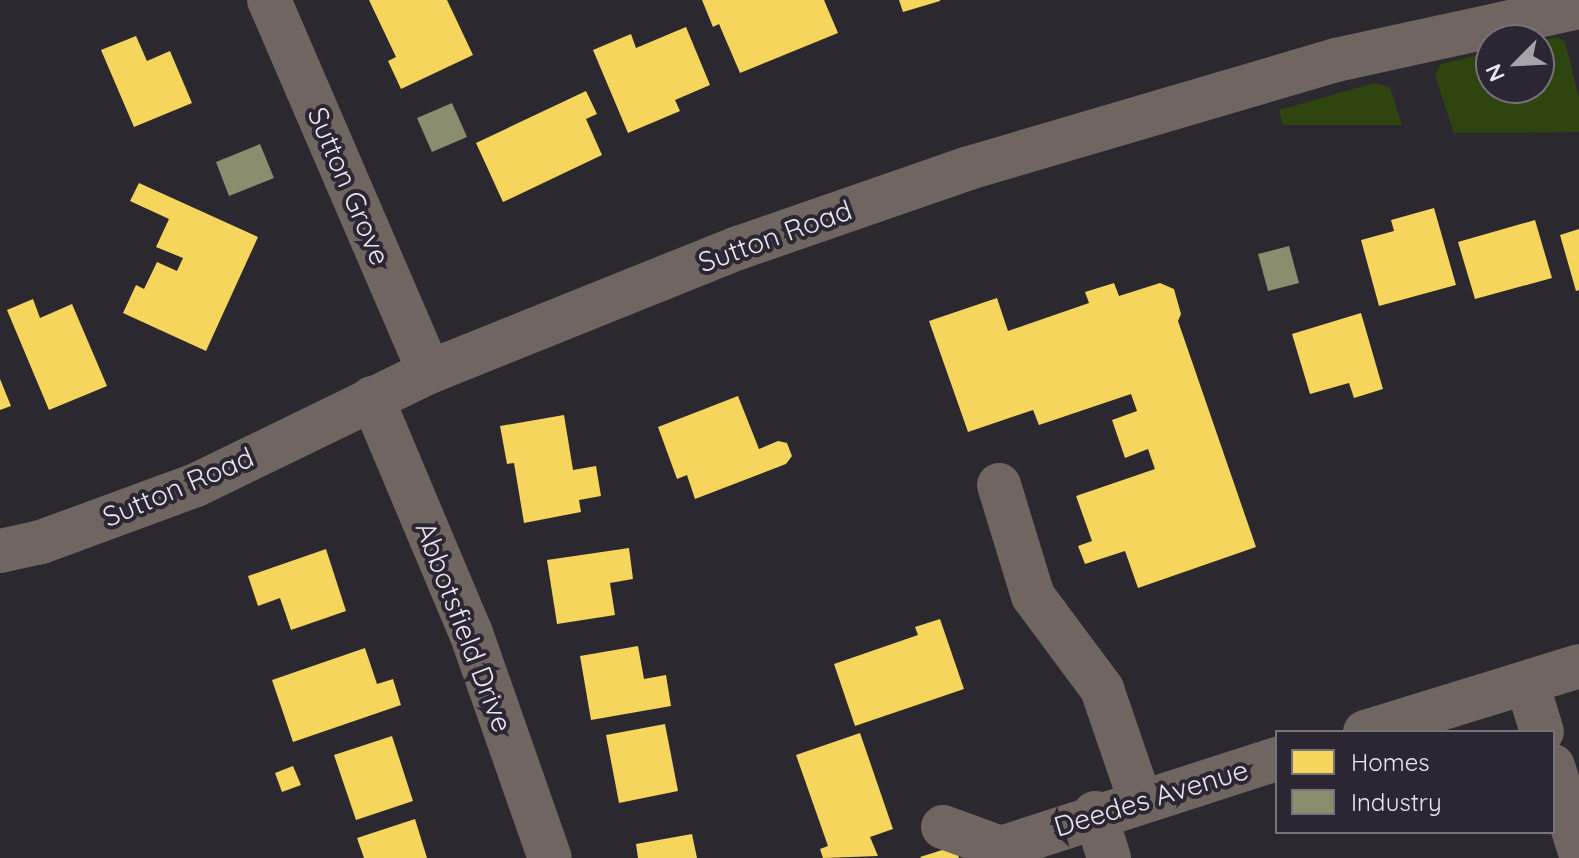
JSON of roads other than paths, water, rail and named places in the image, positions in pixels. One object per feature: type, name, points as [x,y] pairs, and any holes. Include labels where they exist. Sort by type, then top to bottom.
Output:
[{"type":"street","name":"Sutton Grove","points":[[269,0],[429,372]]},
{"type":"street","name":"Sutton Road","points":[[0,551],[41,542],[196,485],[429,372],[738,248],[969,168],[1336,60],[1579,7]]},
{"type":"street","name":"Abbotsfield Drive","points":[[372,398],[471,633],[550,858]]},
{"type":"street","points":[[999,485],[1033,596],[1102,689],[1140,800]]},
{"type":"street","points":[[1372,730],[1579,666]]},
{"type":"street","points":[[1527,683],[1541,730]]},
{"type":"street","name":"Deedes Avenue","points":[[1011,848],[1095,813],[1275,760]]},
{"type":"street","points":[[1555,772],[1579,849]]},
{"type":"street","points":[[1095,813],[1109,858]]},
{"type":"street","points":[[943,827],[1011,848]]}]
